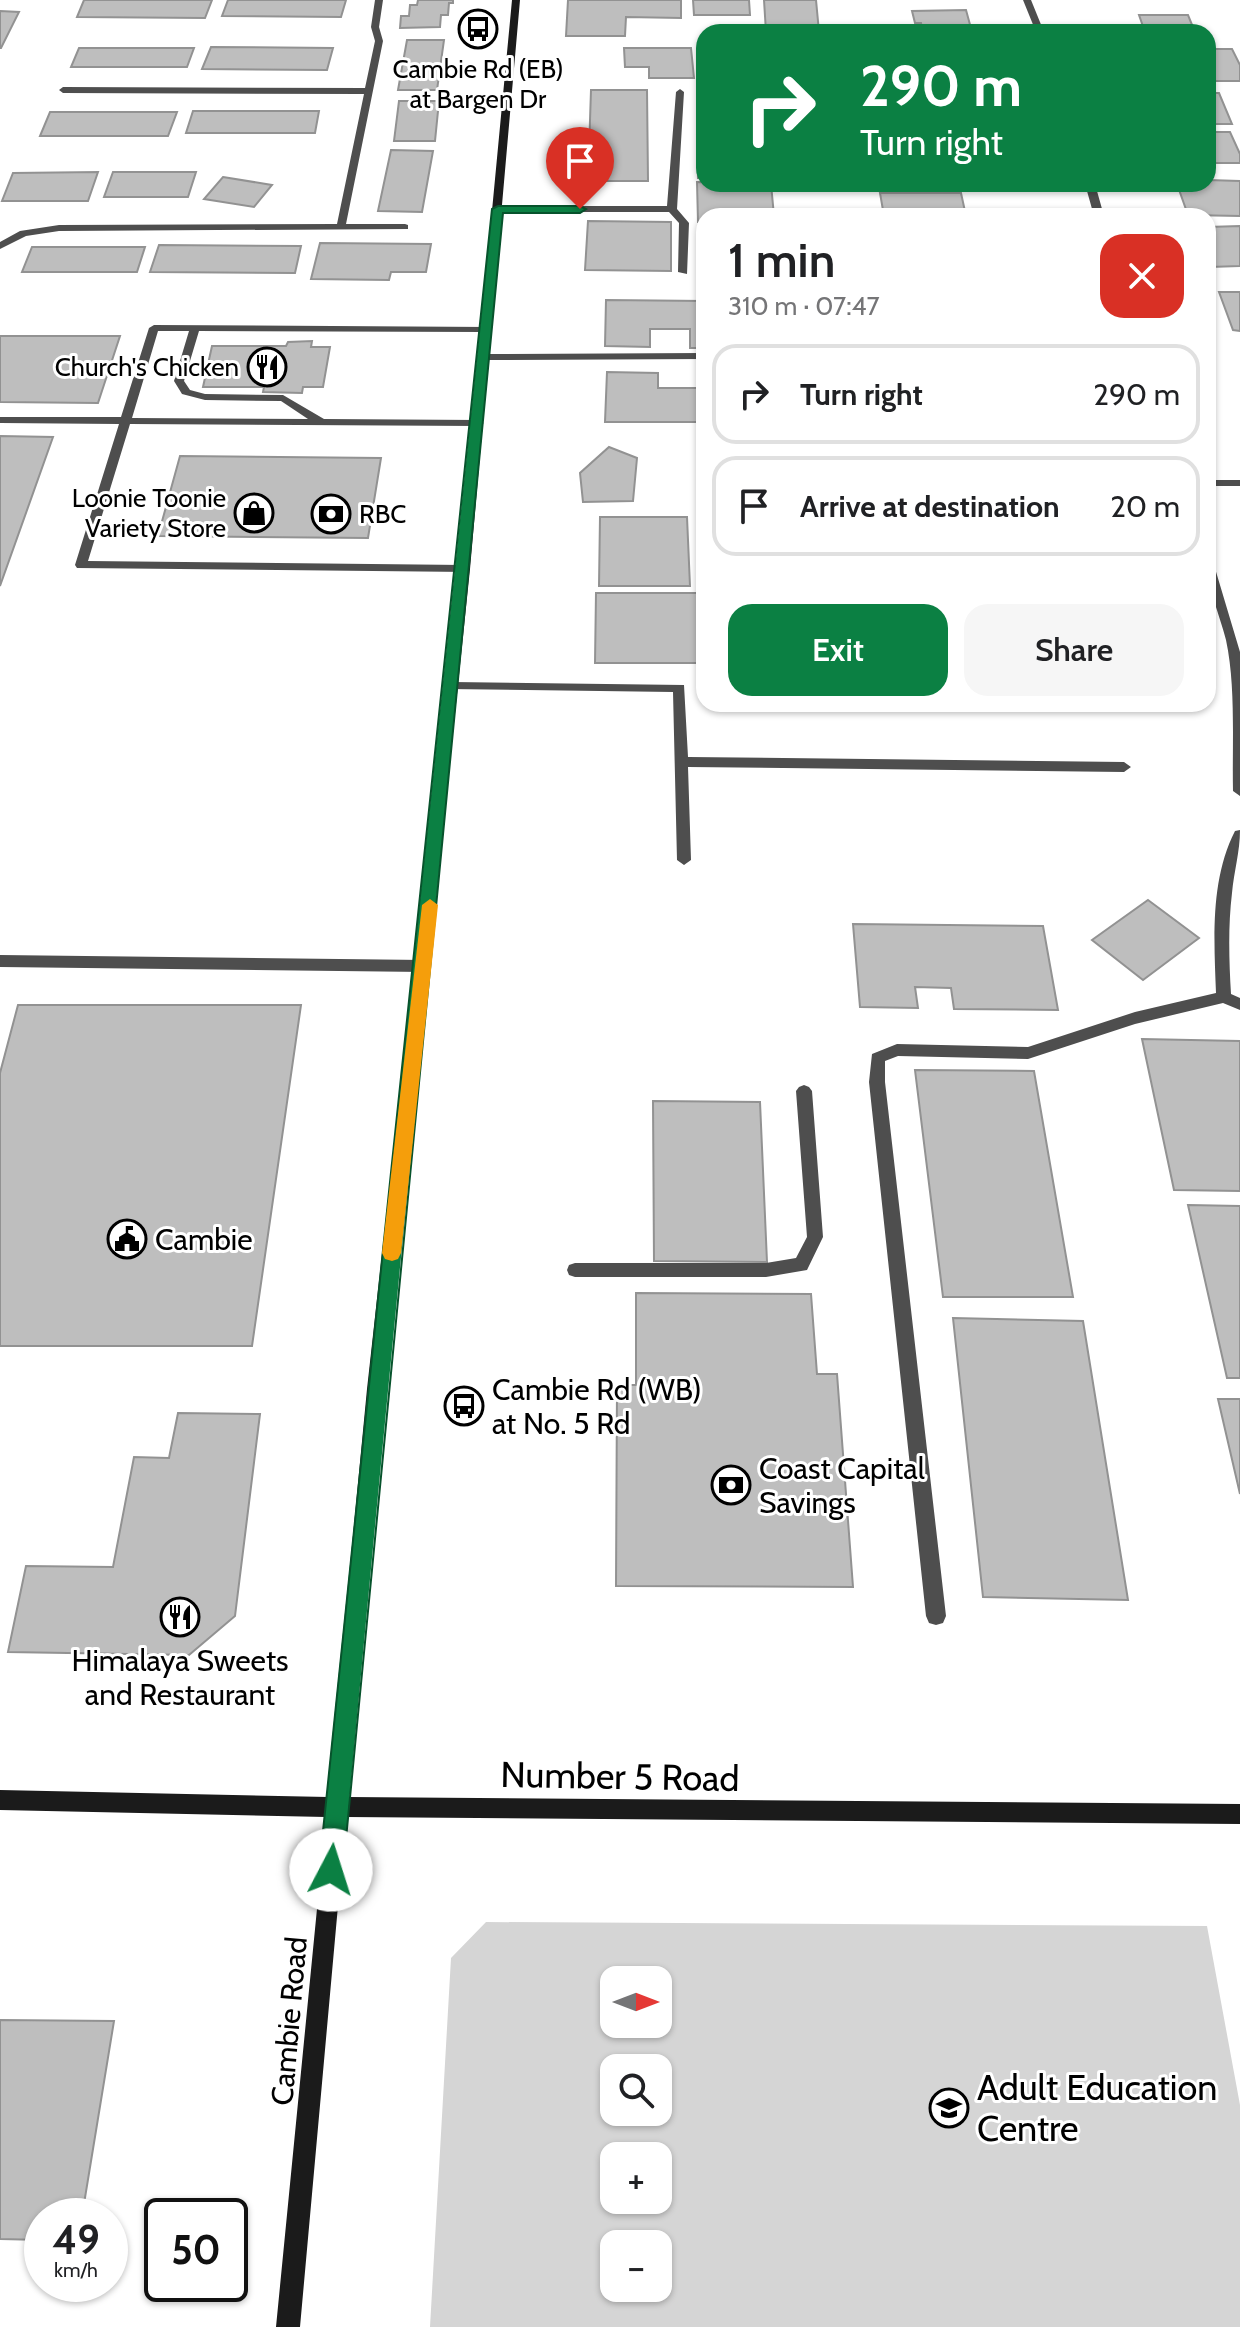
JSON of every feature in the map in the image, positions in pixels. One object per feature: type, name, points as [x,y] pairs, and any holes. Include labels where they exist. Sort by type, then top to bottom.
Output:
[{"type":"main road","name":"Cambie Road","points":[[288,2327],[376,1389],[424,966],[516,0]]},
{"type":"main road","name":"Number 5 Road","points":[[0,1800],[337,1807],[1240,1814]]},
{"type":"street","points":[[341,227],[379,41],[375,27],[379,0]]},
{"type":"street","points":[[1027,0],[1037,24]]},
{"type":"street","points":[[63,90],[368,91]]},
{"type":"street","points":[[680,92],[672,209],[684,223],[683,272]]},
{"type":"street","points":[[498,209],[672,209]]},
{"type":"street","points":[[0,246],[23,233],[59,228],[405,227]]},
{"type":"street","points":[[464,569],[81,565],[154,328],[485,329]]},
{"type":"street","points":[[195,328],[179,381],[186,392],[205,397],[283,398],[321,422]]},
{"type":"street","points":[[483,357],[696,356]]},
{"type":"street","points":[[0,420],[478,423]]},
{"type":"street","points":[[1216,483],[1240,483]]},
{"type":"street","points":[[1216,590],[1232,640],[1236,669],[1240,791]]},
{"type":"street","points":[[452,686],[679,688],[684,860]]},
{"type":"street","points":[[681,762],[1124,767]]},
{"type":"street","points":[[1224,997],[1221,953],[1230,853],[1240,835]]},
{"type":"street","points":[[0,961],[424,966]]},
{"type":"street","points":[[936,1616],[877,1082],[877,1058],[897,1050],[1028,1053],[1135,1018],[1224,997],[1240,1004]]},
{"type":"street","points":[[575,1270],[766,1270],[801,1265],[815,1237],[804,1091]]},
{"type":"shaded area","name":"Adult Education Centre","points":[[486,1922],[1207,1926],[1240,2105],[1240,2327],[430,2327],[451,1958]]},
{"type":"building","points":[[84,0],[212,0],[205,18],[77,17]]},
{"type":"building","points":[[228,0],[346,0],[341,17],[222,16]]},
{"type":"building","points":[[418,0],[453,0],[453,3],[449,3],[448,15],[441,15],[440,27],[400,28],[401,16],[409,16],[410,5],[417,5]]},
{"type":"building","points":[[568,0],[681,0],[681,18],[626,17],[625,36],[566,36]]},
{"type":"building","points":[[693,0],[749,0],[750,15],[694,15]]},
{"type":"building","points":[[764,0],[816,0],[818,24],[766,24]]},
{"type":"building","points":[[966,10],[970,24],[915,23],[912,11]]},
{"type":"building","points":[[0,11],[19,12],[1,48],[0,48]]},
{"type":"building","points":[[1139,15],[1188,15],[1192,24],[1142,24]]},
{"type":"building","points":[[407,40],[444,40],[437,90],[398,90]]},
{"type":"building","points":[[211,47],[333,48],[327,70],[202,69]]},
{"type":"building","points":[[79,48],[194,48],[187,67],[71,67]]},
{"type":"building","points":[[624,48],[691,48],[694,78],[649,78],[649,67],[625,67]]},
{"type":"building","points":[[1216,49],[1232,49],[1240,65],[1240,81],[1216,81]]},
{"type":"building","points":[[591,90],[647,90],[648,181],[588,181]]},
{"type":"building","points":[[1216,93],[1219,93],[1232,124],[1216,124]]},
{"type":"building","points":[[399,101],[439,101],[435,141],[394,141]]},
{"type":"building","points":[[193,111],[319,111],[315,133],[186,133]]},
{"type":"building","points":[[50,112],[177,112],[168,136],[40,136]]},
{"type":"building","points":[[1216,132],[1230,132],[1240,154],[1240,163],[1216,163]]},
{"type":"building","points":[[391,150],[433,151],[422,212],[378,211]]},
{"type":"building","points":[[98,172],[88,201],[2,201],[13,173]]},
{"type":"building","points":[[113,172],[196,172],[188,197],[104,197]]},
{"type":"building","points":[[223,177],[272,185],[254,207],[204,199]]},
{"type":"building","points":[[1216,180],[1240,181],[1240,216],[1216,216],[1216,208],[1186,208],[1180,192],[1216,192]]},
{"type":"building","points":[[697,192],[772,192],[773,208],[698,208]]},
{"type":"building","points":[[880,193],[961,193],[964,208],[883,208]]},
{"type":"building","points":[[588,221],[671,222],[671,271],[585,270]]},
{"type":"building","points":[[1240,226],[1240,266],[1216,267],[1216,227]]},
{"type":"building","points":[[320,243],[431,244],[426,272],[391,272],[389,280],[311,279]]},
{"type":"building","points":[[159,245],[301,246],[295,273],[150,272]]},
{"type":"building","points":[[32,247],[145,247],[137,272],[22,272]]},
{"type":"building","points":[[1219,292],[1240,292],[1240,331],[1233,330]]},
{"type":"building","points":[[606,300],[696,301],[696,348],[690,348],[690,329],[650,329],[650,347],[605,346]]},
{"type":"building","points":[[0,336],[120,336],[98,403],[0,402]]},
{"type":"building","name":"Church's Chicken","points":[[312,341],[311,347],[330,347],[323,387],[303,387],[302,393],[263,392],[264,387],[203,387],[212,346],[286,346],[288,342]]},
{"type":"building","points":[[607,372],[658,373],[658,388],[696,388],[696,422],[605,422]]},
{"type":"building","points":[[0,436],[53,437],[0,586]]},
{"type":"building","points":[[609,447],[637,458],[633,501],[583,502],[580,473]]},
{"type":"building","points":[[180,456],[381,458],[368,538],[158,536]]},
{"type":"building","points":[[600,517],[687,517],[690,586],[599,586]]},
{"type":"building","points":[[596,593],[696,593],[696,663],[595,663]]},
{"type":"building","points":[[1148,900],[1199,938],[1143,980],[1092,940]]},
{"type":"building","points":[[853,924],[1043,926],[1058,1010],[954,1009],[951,988],[915,987],[918,1008],[860,1007]]},
{"type":"building","points":[[18,1005],[301,1005],[252,1346],[0,1346],[0,1073]]},
{"type":"building","points":[[1142,1039],[1240,1041],[1240,1191],[1174,1190]]},
{"type":"building","points":[[915,1070],[1034,1071],[1073,1297],[943,1297]]},
{"type":"building","points":[[653,1101],[760,1102],[767,1262],[654,1261]]},
{"type":"building","points":[[1188,1205],[1240,1206],[1240,1378],[1227,1378]]},
{"type":"building","name":"Coast Capital Savings","points":[[636,1293],[811,1294],[817,1374],[837,1374],[853,1587],[616,1586],[617,1385],[636,1385]]},
{"type":"building","points":[[953,1318],[1083,1321],[1128,1600],[983,1597]]},
{"type":"building","points":[[1218,1399],[1240,1399],[1240,1494]]},
{"type":"building","points":[[178,1413],[260,1414],[235,1616],[189,1655],[8,1652],[26,1566],[113,1567],[134,1457],[169,1458]]},
{"type":"building","points":[[0,2020],[114,2021],[85,2198],[24,2198],[24,2240],[0,2239]]},
{"type":"slow traffic","points":[[392,1253],[430,905]]},
{"type":"place","name":"Cambie Rd (EB) at Bargen Dr","points":[[478,29]]},
{"type":"place","name":"Church's Chicken","points":[[267,367]]},
{"type":"place","name":"Loonie Toonie Variety Store","points":[[254,513]]},
{"type":"place","name":"RBC","points":[[331,514]]},
{"type":"place","name":"Cambie","points":[[127,1239]]},
{"type":"place","name":"Cambie Rd (WB) at No. 5 Rd","points":[[464,1406]]},
{"type":"place","name":"Coast Capital Savings","points":[[731,1485]]},
{"type":"place","name":"Himalaya Sweets and Restaurant","points":[[180,1617]]},
{"type":"place","name":"Adult Education Centre","points":[[949,2108]]},
{"type":"route","points":[[331,1870],[376,1389],[424,966],[498,209],[580,209]]}]
